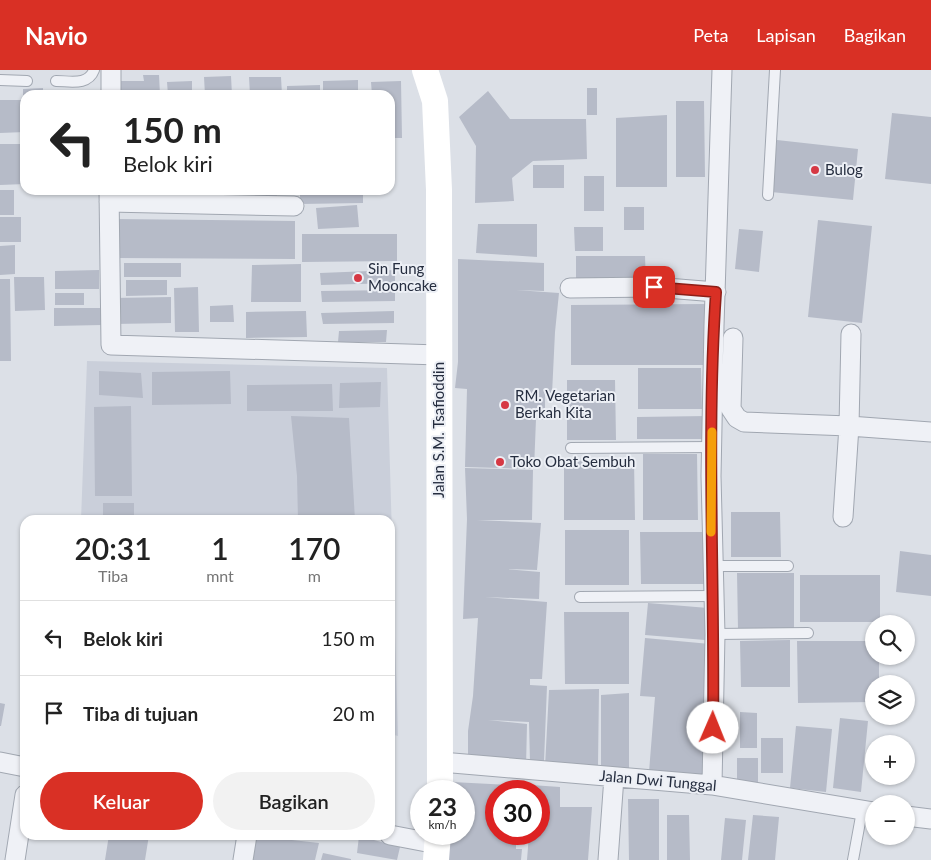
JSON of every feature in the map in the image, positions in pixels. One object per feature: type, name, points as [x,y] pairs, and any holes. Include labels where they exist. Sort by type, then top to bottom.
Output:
[{"type":"street","points":[[111,90],[112,70]]},
{"type":"street","name":"Jalan S.M. Tsafioddin","points":[[425,70],[435,101],[438,190],[440,780]]},
{"type":"street","points":[[712,785],[715,634],[712,566],[712,447],[722,70]]},
{"type":"street","points":[[294,206],[109,196],[111,345],[438,356]]},
{"type":"street","points":[[570,288],[654,287],[716,292]]},
{"type":"street","points":[[843,517],[849,426],[851,334]]},
{"type":"street","points":[[733,338],[732,409],[737,418],[744,422],[849,426],[931,432]]},
{"type":"street","points":[[0,762],[20,766]]},
{"type":"street","name":"Jalan Dwi Tunggal","points":[[441,762],[712,785],[865,810]]},
{"type":"street","points":[[608,860],[614,777]]},
{"type":"street","points":[[915,817],[931,819]]},
{"type":"street","points":[[14,860],[20,825]]},
{"type":"street","points":[[395,836],[437,846]]},
{"type":"street","points":[[243,860],[246,840]]},
{"type":"lane","points":[[56,81],[84,81],[90,77],[94,70]]},
{"type":"lane","points":[[768,195],[775,70]]},
{"type":"lane","points":[[0,80],[27,81]]},
{"type":"lane","points":[[571,448],[712,447]]},
{"type":"lane","points":[[712,566],[788,566]]},
{"type":"lane","points":[[580,597],[713,596]]},
{"type":"lane","points":[[715,634],[808,633]]},
{"type":"lane","points":[[853,860],[865,821]]},
{"type":"shaded area","points":[[87,361],[387,368],[391,515],[81,515]]},
{"type":"shaded area","points":[[395,636],[398,736],[395,735]]},
{"type":"building","points":[[143,75],[159,75],[160,90],[114,90],[114,81],[144,81]]},
{"type":"building","points":[[231,76],[232,90],[205,90],[204,77]]},
{"type":"building","points":[[249,77],[281,77],[282,90],[250,90]]},
{"type":"building","points":[[358,80],[358,90],[323,90],[323,81]]},
{"type":"building","points":[[192,81],[192,90],[168,90],[167,82]]},
{"type":"building","points":[[401,81],[402,138],[395,138],[395,90],[372,90],[371,82]]},
{"type":"building","points":[[320,85],[320,90],[287,90],[287,86]]},
{"type":"building","points":[[43,88],[43,90],[23,90]]},
{"type":"building","points":[[587,88],[597,88],[597,115],[587,115]]},
{"type":"building","points":[[488,91],[510,119],[586,119],[587,159],[533,161],[512,178],[514,201],[475,203],[476,146],[459,117]]},
{"type":"building","points":[[0,100],[20,100],[20,132],[0,133]]},
{"type":"building","points":[[676,101],[704,101],[705,177],[676,177]]},
{"type":"building","points":[[892,113],[931,117],[931,184],[885,179]]},
{"type":"building","points":[[667,115],[667,187],[616,187],[616,118]]},
{"type":"building","name":"Bulog","points":[[777,140],[858,149],[853,200],[771,192]]},
{"type":"building","points":[[0,144],[20,144],[20,184],[0,185]]},
{"type":"building","points":[[533,165],[564,165],[564,188],[533,188]]},
{"type":"building","points":[[584,176],[604,176],[604,211],[584,211]]},
{"type":"building","points":[[0,190],[14,190],[14,215],[0,215]]},
{"type":"building","points":[[241,195],[277,195],[277,199],[241,199]]},
{"type":"building","points":[[300,195],[363,195],[363,203],[300,204]]},
{"type":"building","points":[[357,205],[359,227],[318,229],[316,208]]},
{"type":"building","points":[[624,207],[644,207],[644,230],[624,230]]},
{"type":"building","points":[[0,217],[21,217],[21,242],[0,242]]},
{"type":"building","points":[[116,219],[295,221],[295,259],[116,258]]},
{"type":"building","points":[[818,220],[872,226],[862,323],[808,317]]},
{"type":"building","points":[[478,224],[537,224],[537,257],[476,253]]},
{"type":"building","points":[[574,227],[603,227],[603,251],[575,251]]},
{"type":"building","points":[[739,229],[763,231],[759,272],[735,269]]},
{"type":"building","points":[[302,234],[397,234],[397,261],[302,262]]},
{"type":"building","points":[[15,245],[15,274],[0,275],[0,246]]},
{"type":"building","points":[[576,256],[645,256],[646,283],[576,283]]},
{"type":"building","points":[[458,259],[544,263],[544,291],[516,290],[559,293],[552,394],[545,393],[545,420],[536,419],[534,469],[465,467],[467,389],[455,388],[458,362]]},
{"type":"building","points":[[124,263],[181,263],[181,277],[124,277]]},
{"type":"building","points":[[301,264],[301,302],[251,302],[252,265]]},
{"type":"building","points":[[99,270],[99,289],[55,289],[55,271]]},
{"type":"building","name":"Sin Fung Mooncake","points":[[395,270],[395,283],[321,285],[320,273]]},
{"type":"building","points":[[14,277],[44,277],[45,310],[15,311]]},
{"type":"building","points":[[0,279],[10,279],[11,361],[0,361]]},
{"type":"building","points":[[126,280],[167,280],[167,295],[126,296]]},
{"type":"building","points":[[198,287],[199,332],[175,332],[174,288]]},
{"type":"building","points":[[395,290],[395,301],[322,302],[321,291]]},
{"type":"building","points":[[55,293],[84,293],[84,305],[55,305]]},
{"type":"building","points":[[171,297],[171,323],[114,324],[113,298]]},
{"type":"building","points":[[706,304],[707,365],[571,365],[571,305]]},
{"type":"building","points":[[233,305],[234,322],[210,322],[210,306]]},
{"type":"building","points":[[54,308],[101,308],[102,325],[54,326]]},
{"type":"building","points":[[306,311],[307,337],[246,338],[246,312]]},
{"type":"building","points":[[394,311],[394,323],[323,324],[321,313]]},
{"type":"building","points":[[387,330],[386,342],[338,342],[339,331]]},
{"type":"building","points":[[638,368],[701,368],[702,409],[638,409]]},
{"type":"building","points":[[99,371],[141,373],[143,398],[99,395]]},
{"type":"building","points":[[230,371],[231,404],[152,405],[152,372]]},
{"type":"building","points":[[567,380],[615,380],[616,440],[567,440]]},
{"type":"building","points":[[381,382],[380,407],[339,408],[340,383]]},
{"type":"building","points":[[332,384],[333,411],[247,411],[247,385]]},
{"type":"building","points":[[131,406],[132,496],[95,496],[94,407]]},
{"type":"building","points":[[291,416],[349,418],[355,515],[298,515],[297,476]]},
{"type":"building","points":[[707,416],[707,439],[637,439],[637,417]]},
{"type":"building","points":[[643,454],[697,454],[698,520],[643,520]]},
{"type":"building","points":[[634,460],[635,520],[564,520],[564,461]]},
{"type":"building","points":[[465,468],[533,470],[532,520],[477,520],[541,523],[537,570],[506,569],[540,572],[539,599],[485,597],[547,602],[542,679],[530,679],[530,685],[547,686],[544,761],[530,762],[529,722],[488,720],[527,724],[526,767],[468,762],[468,731],[473,696],[478,618],[463,619],[467,519]]},
{"type":"building","points":[[103,503],[134,503],[134,515],[103,515]]},
{"type":"building","points":[[731,512],[780,512],[781,557],[731,557]]},
{"type":"building","points":[[565,530],[629,530],[629,585],[565,585]]},
{"type":"building","points":[[640,532],[704,532],[704,584],[641,584]]},
{"type":"building","points":[[900,551],[931,555],[931,596],[896,592]]},
{"type":"building","points":[[737,573],[794,573],[794,630],[738,629]]},
{"type":"building","points":[[800,575],[880,575],[880,615],[865,615],[865,622],[800,622]]},
{"type":"building","points":[[648,603],[708,608],[705,640],[645,635]]},
{"type":"building","points":[[564,612],[629,612],[629,684],[565,684]]},
{"type":"building","points":[[645,638],[710,644],[706,777],[649,772],[655,697],[640,696]]},
{"type":"building","points":[[790,640],[790,687],[741,687],[740,641]]},
{"type":"building","points":[[797,641],[865,641],[865,665],[879,665],[879,675],[865,675],[865,702],[798,703]]},
{"type":"building","points":[[599,689],[598,766],[545,767],[549,690]]},
{"type":"building","points":[[629,693],[629,772],[601,771],[601,695]]},
{"type":"building","points":[[0,703],[5,704],[1,726],[0,726]]},
{"type":"building","points":[[740,712],[757,713],[757,748],[740,748]]},
{"type":"building","points":[[840,718],[865,721],[865,725],[868,725],[867,735],[865,735],[861,792],[833,788]]},
{"type":"building","points":[[796,726],[832,729],[826,792],[790,788]]},
{"type":"building","points":[[761,738],[783,738],[783,773],[761,773]]},
{"type":"building","points":[[737,758],[758,758],[758,787],[737,787]]},
{"type":"building","points":[[475,783],[485,784],[485,845],[516,845],[516,849],[522,849],[521,860],[447,860],[449,845],[475,845]]},
{"type":"building","points":[[550,786],[560,787],[560,807],[592,807],[588,860],[527,860],[528,845],[550,845]]},
{"type":"building","points":[[628,799],[659,799],[659,860],[629,860]]},
{"type":"building","points":[[667,815],[689,815],[690,860],[667,860]]},
{"type":"building","points":[[753,815],[779,817],[775,860],[748,860]]},
{"type":"building","points":[[725,818],[746,820],[742,860],[721,860]]},
{"type":"building","points":[[108,840],[148,840],[145,860],[105,860]]},
{"type":"building","points":[[256,840],[292,840],[319,843],[315,860],[253,860]]},
{"type":"building","points":[[359,840],[374,840],[400,847],[397,860],[357,853]]},
{"type":"building","points":[[323,853],[351,859],[351,860],[321,860]]},
{"type":"slow traffic","points":[[711,532],[712,432]]},
{"type":"place","name":"Bulog","points":[[815,170]]},
{"type":"place","name":"Sin Fung Mooncake","points":[[358,278]]},
{"type":"place","name":"RM. Vegetarian Berkah Kita","points":[[505,405]]},
{"type":"place","name":"Toko Obat Sembuh","points":[[500,462]]},
{"type":"route","points":[[654,287],[716,292],[711,476],[711,541],[715,634],[713,728]]}]
